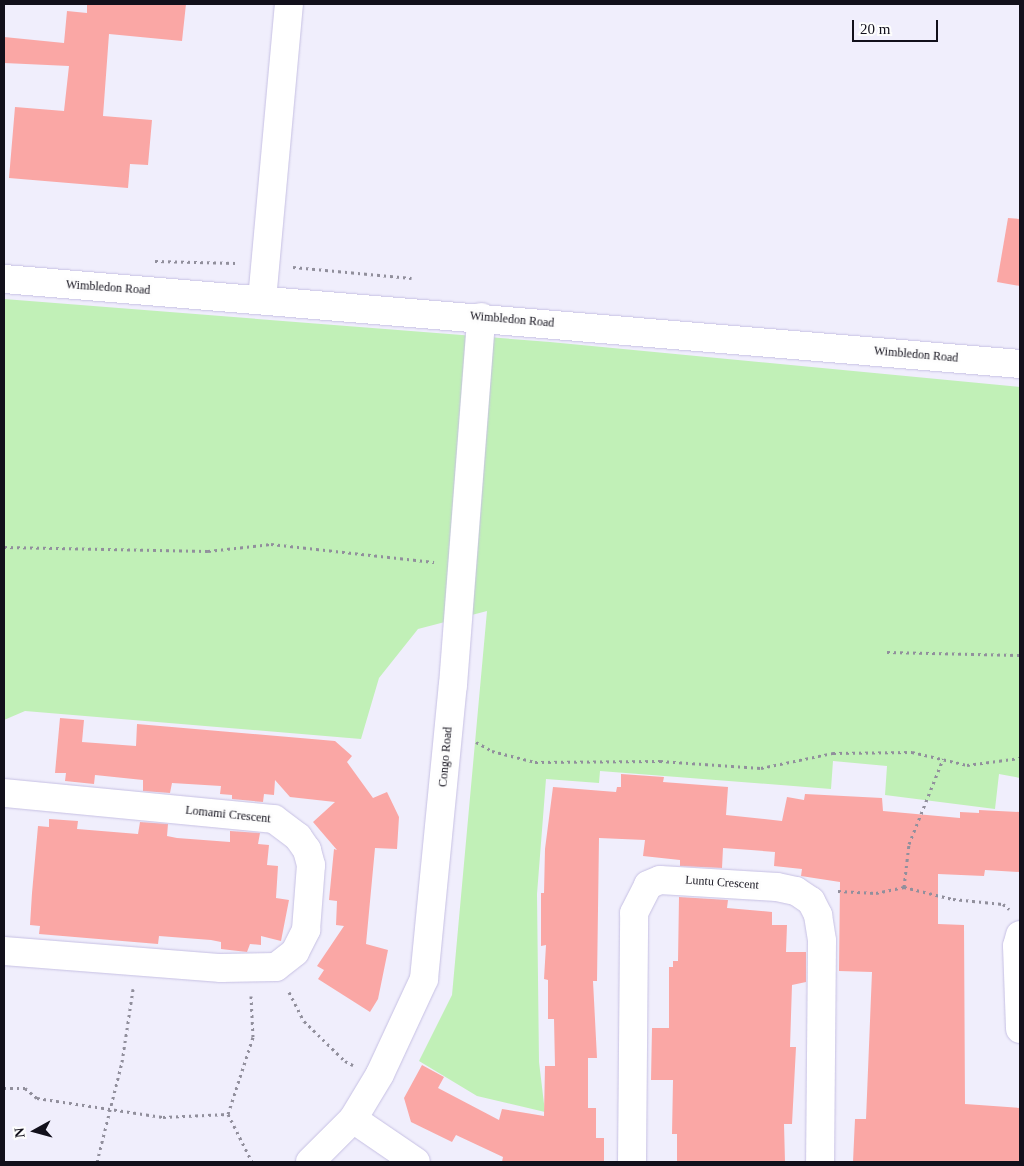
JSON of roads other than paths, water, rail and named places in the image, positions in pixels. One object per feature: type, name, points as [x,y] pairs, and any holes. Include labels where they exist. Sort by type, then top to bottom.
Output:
[{"type":"street","points":[[262,300],[289,4]]},
{"type":"street","name":"Wimbledon Road","points":[[4,279],[481,317],[1020,364]]},
{"type":"street","name":"Congo Road","points":[[310,1162],[352,1119],[380,1074],[424,979],[462,565],[481,317]]},
{"type":"street","name":"Lomami Crescent","points":[[4,793],[274,819],[287,827],[307,850],[311,865],[306,930],[295,952],[276,967],[249,969],[4,951]]},
{"type":"street","name":"Luntu Crescent","points":[[632,1162],[634,913],[640,896],[648,885],[660,880],[777,887],[796,891],[812,901],[818,915],[822,940],[820,1162]]},
{"type":"street","points":[[1017,925],[1020,1029]]},
{"type":"street","points":[[352,1119],[416,1162]]}]
